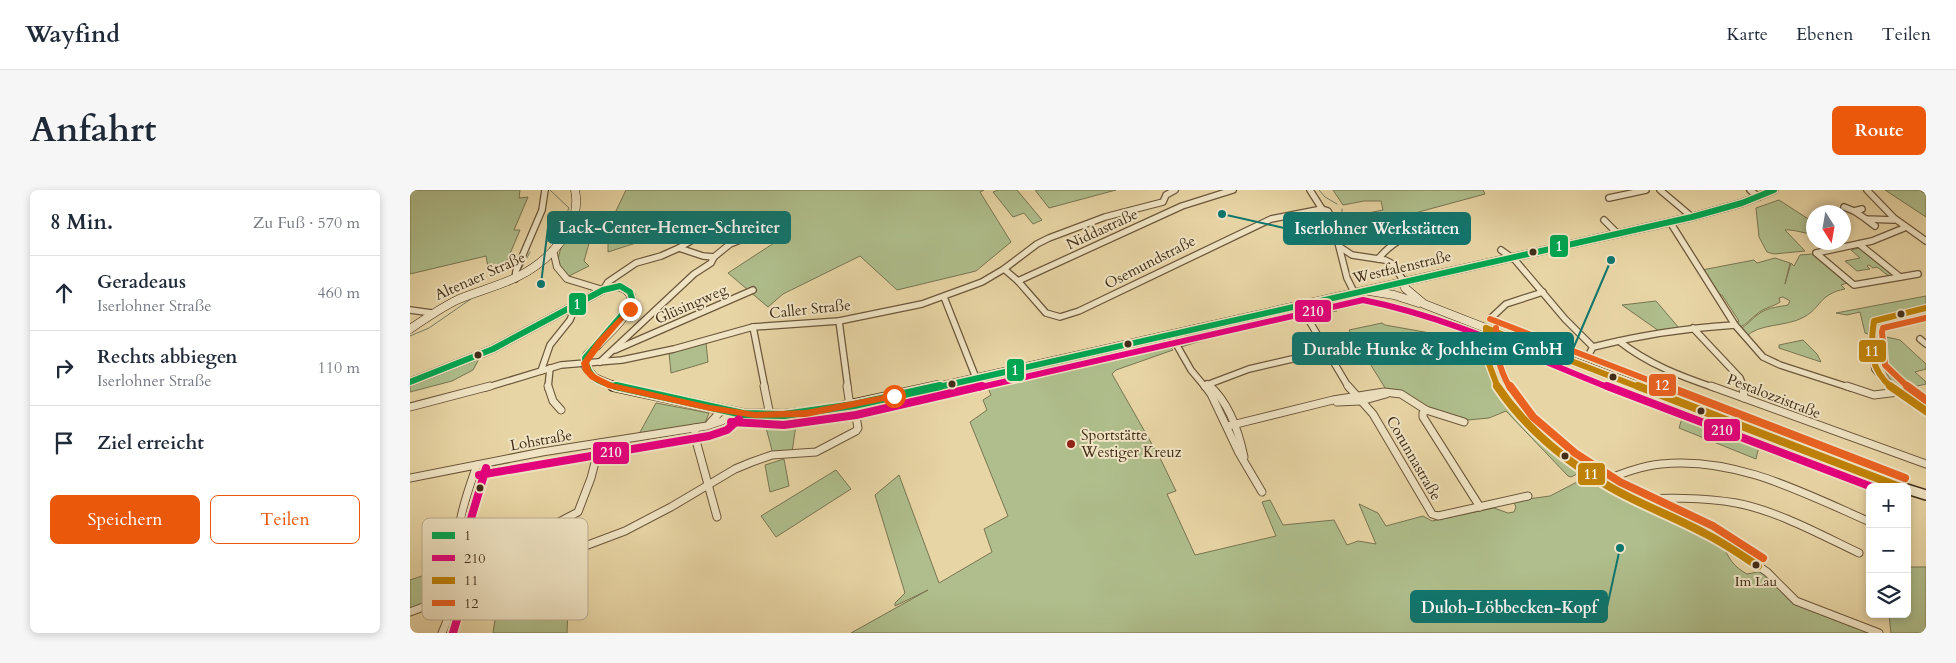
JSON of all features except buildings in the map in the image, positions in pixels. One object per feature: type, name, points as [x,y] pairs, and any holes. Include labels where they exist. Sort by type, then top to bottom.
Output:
[{"type":"main road","name":"Altenaer Straße","points":[[410,329],[432,312],[466,296],[515,279],[535,267],[553,250],[576,215],[575,190]]},
{"type":"main road","name":"Westfalenstraße","points":[[1034,366],[1404,280],[1692,217],[1759,197],[1774,190]]},
{"type":"main road","points":[[1404,280],[1405,288],[1424,304]]},
{"type":"main road","points":[[1404,280],[1422,299],[1438,310]]},
{"type":"main road","points":[[410,382],[482,354],[614,286],[622,287],[629,292],[632,299],[627,312],[600,342],[585,363],[587,371],[593,377],[611,386],[727,411],[770,415],[806,414],[1034,366]]},
{"type":"main road","points":[[1363,290],[1394,295],[1438,310],[1488,323],[1534,346],[1581,366],[1891,483]]},
{"type":"main road","points":[[1911,490],[1926,495]]},
{"type":"street","points":[[515,279],[516,271],[542,210],[545,190]]},
{"type":"street","points":[[1163,202],[1166,195],[1175,190]]},
{"type":"street","name":"Niddastraße","points":[[1018,281],[1170,212],[1233,190]]},
{"type":"street","points":[[1310,190],[1322,209],[1328,211],[1332,219],[1347,278],[1354,292]]},
{"type":"street","points":[[1609,198],[1646,190]]},
{"type":"street","points":[[1660,190],[1692,217]]},
{"type":"street","points":[[1750,190],[1759,197]]},
{"type":"street","points":[[1866,190],[1894,220],[1926,241]]},
{"type":"street","points":[[1163,202],[1170,212]]},
{"type":"street","points":[[1028,251],[1050,238],[1105,216],[1163,202]]},
{"type":"street","name":"Osemundstraße","points":[[1004,269],[1018,281],[1046,313],[1060,317],[1070,315],[1271,219],[1322,209]]},
{"type":"street","points":[[1854,211],[1862,209]]},
{"type":"street","points":[[1851,210],[1875,226]]},
{"type":"street","points":[[1604,220],[1617,233]]},
{"type":"street","points":[[1866,220],[1894,220]]},
{"type":"street","points":[[1670,222],[1735,325],[1763,357],[1770,362],[1874,395],[1898,392]]},
{"type":"street","points":[[553,250],[556,268],[563,276],[582,285],[603,290],[608,282],[636,263],[644,259],[661,256],[679,248],[706,231],[732,225],[759,227],[753,236],[730,244],[714,257],[710,263],[694,274],[600,362]]},
{"type":"street","points":[[1904,228],[1859,244],[1816,253],[1854,285],[1918,274]]},
{"type":"street","points":[[1378,259],[1392,244],[1413,235],[1433,231],[1439,233],[1444,240],[1462,236]]},
{"type":"street","points":[[1859,244],[1900,277]]},
{"type":"street","points":[[1340,245],[1352,255],[1391,263],[1404,280]]},
{"type":"street","points":[[679,248],[703,256],[714,257]]},
{"type":"street","points":[[1501,250],[1512,257],[1593,347]]},
{"type":"street","name":"Caller Straße","points":[[410,407],[454,397],[550,368],[622,360],[674,350],[753,327],[839,321],[922,304],[982,282],[1004,269],[1028,251]]},
{"type":"street","points":[[1343,260],[1352,255]]},
{"type":"street","name":"Glüsingweg","points":[[612,351],[753,290]]},
{"type":"street","points":[[1542,292],[1507,303],[1495,311],[1488,323],[1485,351],[1496,382],[1507,403],[1560,454],[1632,499],[1699,530],[1728,546],[1768,573],[1787,596],[1879,633]]},
{"type":"street","points":[[944,297],[976,378]]},
{"type":"street","points":[[1292,307],[1304,312],[1309,302]]},
{"type":"street","points":[[541,371],[543,358],[552,342],[575,313],[576,305]]},
{"type":"street","points":[[1926,308],[1880,318],[1874,321],[1872,326],[1875,369],[1898,392],[1913,404],[1926,411]]},
{"type":"street","points":[[410,310],[432,312]]},
{"type":"street","name":"Corunnastraße","points":[[1304,312],[1355,396],[1373,414],[1432,514],[1438,516],[1528,496]]},
{"type":"street","points":[[588,545],[625,531],[672,507],[735,469],[772,455],[816,452],[856,431],[858,428],[852,405],[839,321]]},
{"type":"street","points":[[1588,356],[1593,347],[1659,332],[1735,325]]},
{"type":"street","points":[[753,327],[770,415]]},
{"type":"street","points":[[1694,328],[1740,378],[1744,388],[1744,398]]},
{"type":"street","points":[[1170,335],[1191,370],[1205,385],[1231,425],[1245,461],[1262,492]]},
{"type":"street","points":[[1920,340],[1926,344]]},
{"type":"street","name":"Pestalozzistraße","points":[[1619,341],[1631,352],[1657,366],[1802,421],[1926,464]]},
{"type":"street","points":[[1205,385],[1236,373],[1327,351]]},
{"type":"street","points":[[550,368],[547,388],[551,399],[561,410]]},
{"type":"street","name":"Corunnastraße","points":[[1231,425],[1355,396],[1381,392],[1405,396],[1426,410],[1464,422]]},
{"type":"street","name":"Corunnastraße","points":[[1328,402],[1361,401],[1390,393]]},
{"type":"street","name":"Corunnastraße","points":[[1426,410],[1423,413],[1423,417],[1480,507]]},
{"type":"street","name":"Lohstraße","points":[[410,478],[600,443],[707,426],[722,421],[727,411]]},
{"type":"street","points":[[694,428],[717,517]]},
{"type":"street","points":[[567,518],[578,512],[591,478],[600,443]]},
{"type":"street","points":[[1602,481],[1660,464],[1694,463],[1728,467],[1770,479],[1866,520]]},
{"type":"street","points":[[462,518],[477,465]]},
{"type":"street","points":[[1632,499],[1695,498],[1737,503],[1786,520],[1859,553]]},
{"type":"street","points":[[410,612],[422,608]]},
{"type":"street","points":[[442,633],[449,620]]},
{"type":"green space","points":[[410,190],[520,190],[519,198],[528,197],[514,230],[520,230],[504,268],[488,267],[486,256],[410,274]]},
{"type":"green space","points":[[626,190],[984,190],[980,192],[1011,242],[976,271],[897,290],[860,256],[783,294],[768,307],[728,273],[774,243],[768,214],[707,220],[608,252],[608,237],[590,240],[584,261],[589,266],[567,277],[560,267],[558,259],[564,240],[590,233],[615,213]]},
{"type":"green space","points":[[998,190],[1017,190],[1042,220],[1033,224],[1024,213],[1013,217],[993,192]]},
{"type":"green space","points":[[1035,190],[1116,190],[1049,208]]},
{"type":"green space","points":[[1333,190],[1483,190],[1485,194],[1345,232],[1343,218],[1383,210],[1381,201],[1364,201],[1343,205]]},
{"type":"green space","points":[[1885,190],[1919,190],[1926,194],[1926,217]]},
{"type":"green space","points":[[1779,200],[1806,217],[1806,233],[1785,230],[1805,251],[1774,254],[1767,252],[1759,237],[1756,208]]},
{"type":"green space","points":[[1864,247],[1899,276],[1890,277],[1877,267],[1873,268],[1869,265],[1867,266],[1870,269],[1857,271],[1845,261],[1860,258],[1851,250]]},
{"type":"green space","points":[[1812,254],[1847,283],[1841,285],[1845,289],[1830,294],[1804,317],[1758,329],[1746,337],[1740,329],[1757,315],[1770,308],[1788,305],[1790,301],[1783,297],[1779,298],[1780,302],[1759,312],[1740,327],[1736,322],[1739,321],[1722,295],[1718,294],[1702,270],[1754,260],[1757,263],[1775,258],[1790,263],[1785,284],[1791,263],[1794,266],[1800,255]]},
{"type":"green space","points":[[1363,296],[1363,298],[1333,304],[1337,311],[1310,315],[1307,308],[1308,305]]},
{"type":"green space","points":[[1926,296],[1926,309],[1873,322],[1870,335],[1865,333],[1860,312],[1847,315],[1836,313]]},
{"type":"green space","points":[[1656,301],[1679,328],[1659,331],[1622,305]]},
{"type":"green space","points":[[1290,309],[1298,310],[1302,314],[1239,329],[1181,347],[1185,336],[1224,329],[1223,325]]},
{"type":"green space","points":[[1382,323],[1430,333],[1453,343],[1483,339],[1484,351],[1506,404],[1581,472],[1571,477],[1568,476],[1506,411],[1489,418],[1468,420],[1438,413],[1387,391],[1349,330]]},
{"type":"green space","points":[[1882,336],[1900,340],[1926,364],[1926,369],[1915,372],[1926,384],[1900,390],[1893,383],[1885,371]]},
{"type":"green space","points":[[1163,339],[1173,350],[1116,370],[1112,374],[1161,460],[1176,491],[1167,494],[1195,555],[1276,536],[1262,502],[1270,500],[1283,525],[1334,520],[1347,545],[1358,541],[1376,544],[1359,504],[1378,513],[1386,526],[1423,516],[1432,521],[1494,508],[1508,513],[1514,512],[1516,507],[1513,501],[1550,496],[1579,481],[1588,473],[1723,545],[1729,558],[1738,568],[1747,574],[1763,571],[1788,599],[1797,605],[1879,633],[851,633],[928,590],[895,606],[895,603],[905,593],[875,495],[899,475],[939,583],[992,552],[984,529],[1008,516],[970,422],[987,410],[983,400],[991,395],[984,379]]},
{"type":"green space","points":[[1803,340],[1817,354],[1821,362],[1779,348],[1779,345]]},
{"type":"green space","points":[[706,343],[708,362],[671,373],[669,353]]},
{"type":"green space","points":[[479,359],[473,370],[452,381],[410,392],[410,385]]},
{"type":"green space","points":[[656,403],[709,413],[705,423],[639,434]]},
{"type":"green space","points":[[1683,415],[1759,446],[1756,459],[1679,428]]},
{"type":"green space","points":[[797,418],[792,452],[773,454],[764,420]]},
{"type":"green space","points":[[784,459],[789,486],[770,492],[765,465]]},
{"type":"green space","points":[[836,470],[851,489],[776,537],[761,516]]},
{"type":"green space","points":[[1911,567],[1926,567],[1926,633],[1891,633],[1889,618],[1911,618]]},
{"type":"green space","points":[[422,576],[422,605],[410,609],[410,580]]},
{"type":"green space","points":[[495,620],[567,620],[567,633],[493,633]]},
{"type":"waterway","points":[[547,242],[563,222],[569,208],[550,190]]},
{"type":"waterway","points":[[1319,190],[1325,197],[1337,204]]},
{"type":"waterway","points":[[1342,209],[1342,232]]},
{"type":"waterway","points":[[521,269],[530,252]]},
{"type":"waterway","points":[[410,336],[429,328],[471,299]]},
{"type":"transit line","name":"1","points":[[410,382],[493,349],[603,290],[620,286],[630,292],[632,299],[623,316],[596,343],[585,358],[587,371],[593,377],[604,383],[625,389],[743,414],[784,415],[806,413],[854,405],[1034,366],[1481,263],[1692,217],[1742,203],[1774,190]]},
{"type":"transit line","name":"210","points":[[731,422],[784,425],[856,415],[1363,300],[1418,313],[1446,322],[1552,365],[1866,485]]},
{"type":"transit line","name":"11","points":[[1926,308],[1874,321],[1872,345],[1875,368],[1878,374],[1898,392],[1926,411]]},
{"type":"transit line","name":"12","points":[[1926,318],[1883,328],[1882,332],[1885,365],[1905,385],[1926,400]]},
{"type":"transit line","name":"12","points":[[1490,319],[1905,478]]},
{"type":"transit line","name":"11","points":[[1486,328],[1890,483]]},
{"type":"transit line","name":"11","points":[[1486,328],[1486,356],[1495,383],[1512,408],[1533,431],[1558,452],[1610,487],[1707,534],[1758,566]]},
{"type":"transit line","name":"12","points":[[1496,328],[1496,354],[1503,376],[1516,397],[1553,436],[1598,469],[1620,482],[1713,526],[1763,558]]},
{"type":"transit line","name":"210","points":[[479,475],[709,436],[727,430],[739,419]]},
{"type":"transit line","name":"210","points":[[471,518],[486,468]]},
{"type":"transit line","name":"210","points":[[453,633],[457,620]]},
{"type":"place","name":"Iserlohner Werkstätten","points":[[1222,214]]},
{"type":"place","name":"Durable Hunke & Jochheim GmbH","points":[[1611,260]]},
{"type":"place","name":"Lack-Center-Hemer-Schreiter","points":[[541,284]]},
{"type":"place","name":"Sportstätte Westiger Kreuz","points":[[1071,444]]},
{"type":"place","name":"Duloh-Löbbecken-Kopf","points":[[1620,548]]},
{"type":"place","name":"Im Lau","points":[[1756,565]]},
{"type":"route","points":[[630,309],[600,342],[585,363],[587,371],[593,377],[611,386],[670,400],[755,415],[806,414],[894,396]]}]
